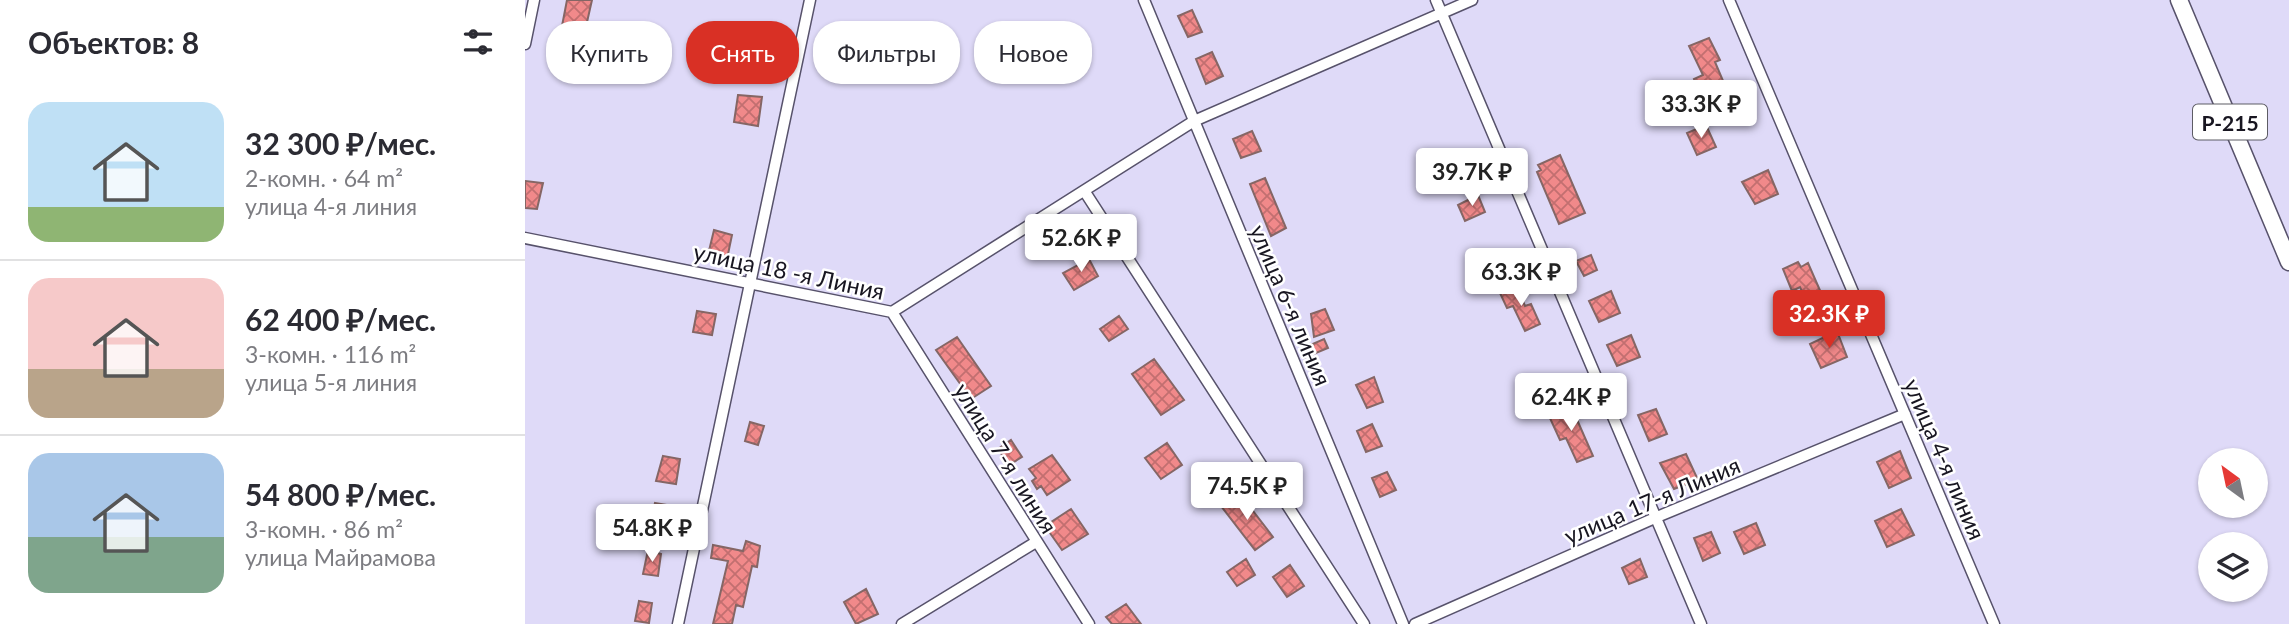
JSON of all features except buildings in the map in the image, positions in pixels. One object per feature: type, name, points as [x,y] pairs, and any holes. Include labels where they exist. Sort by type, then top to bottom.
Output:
[{"type":"highway","name":"Р-215","points":[[2179,0],[2285,242],[2289,262]]},
{"type":"street","points":[[525,44],[534,0]]},
{"type":"street","points":[[678,624],[810,0]]},
{"type":"street","name":"улица 6-я линия","points":[[1144,0],[1403,624]]},
{"type":"street","points":[[1436,0],[1701,624]]},
{"type":"street","name":"улица 18 -я Линия","points":[[525,237],[892,312],[1194,121],[1472,0]]},
{"type":"street","name":"улица 4-я линия","points":[[1729,0],[1994,624]]},
{"type":"street","points":[[1085,192],[1364,624]]},
{"type":"street","name":"улица 7-я линия","points":[[892,312],[1089,624]]},
{"type":"street","name":"улица 17-я Линия","points":[[1415,624],[1657,517],[1905,414]]},
{"type":"street","points":[[901,624],[1036,542]]}]
